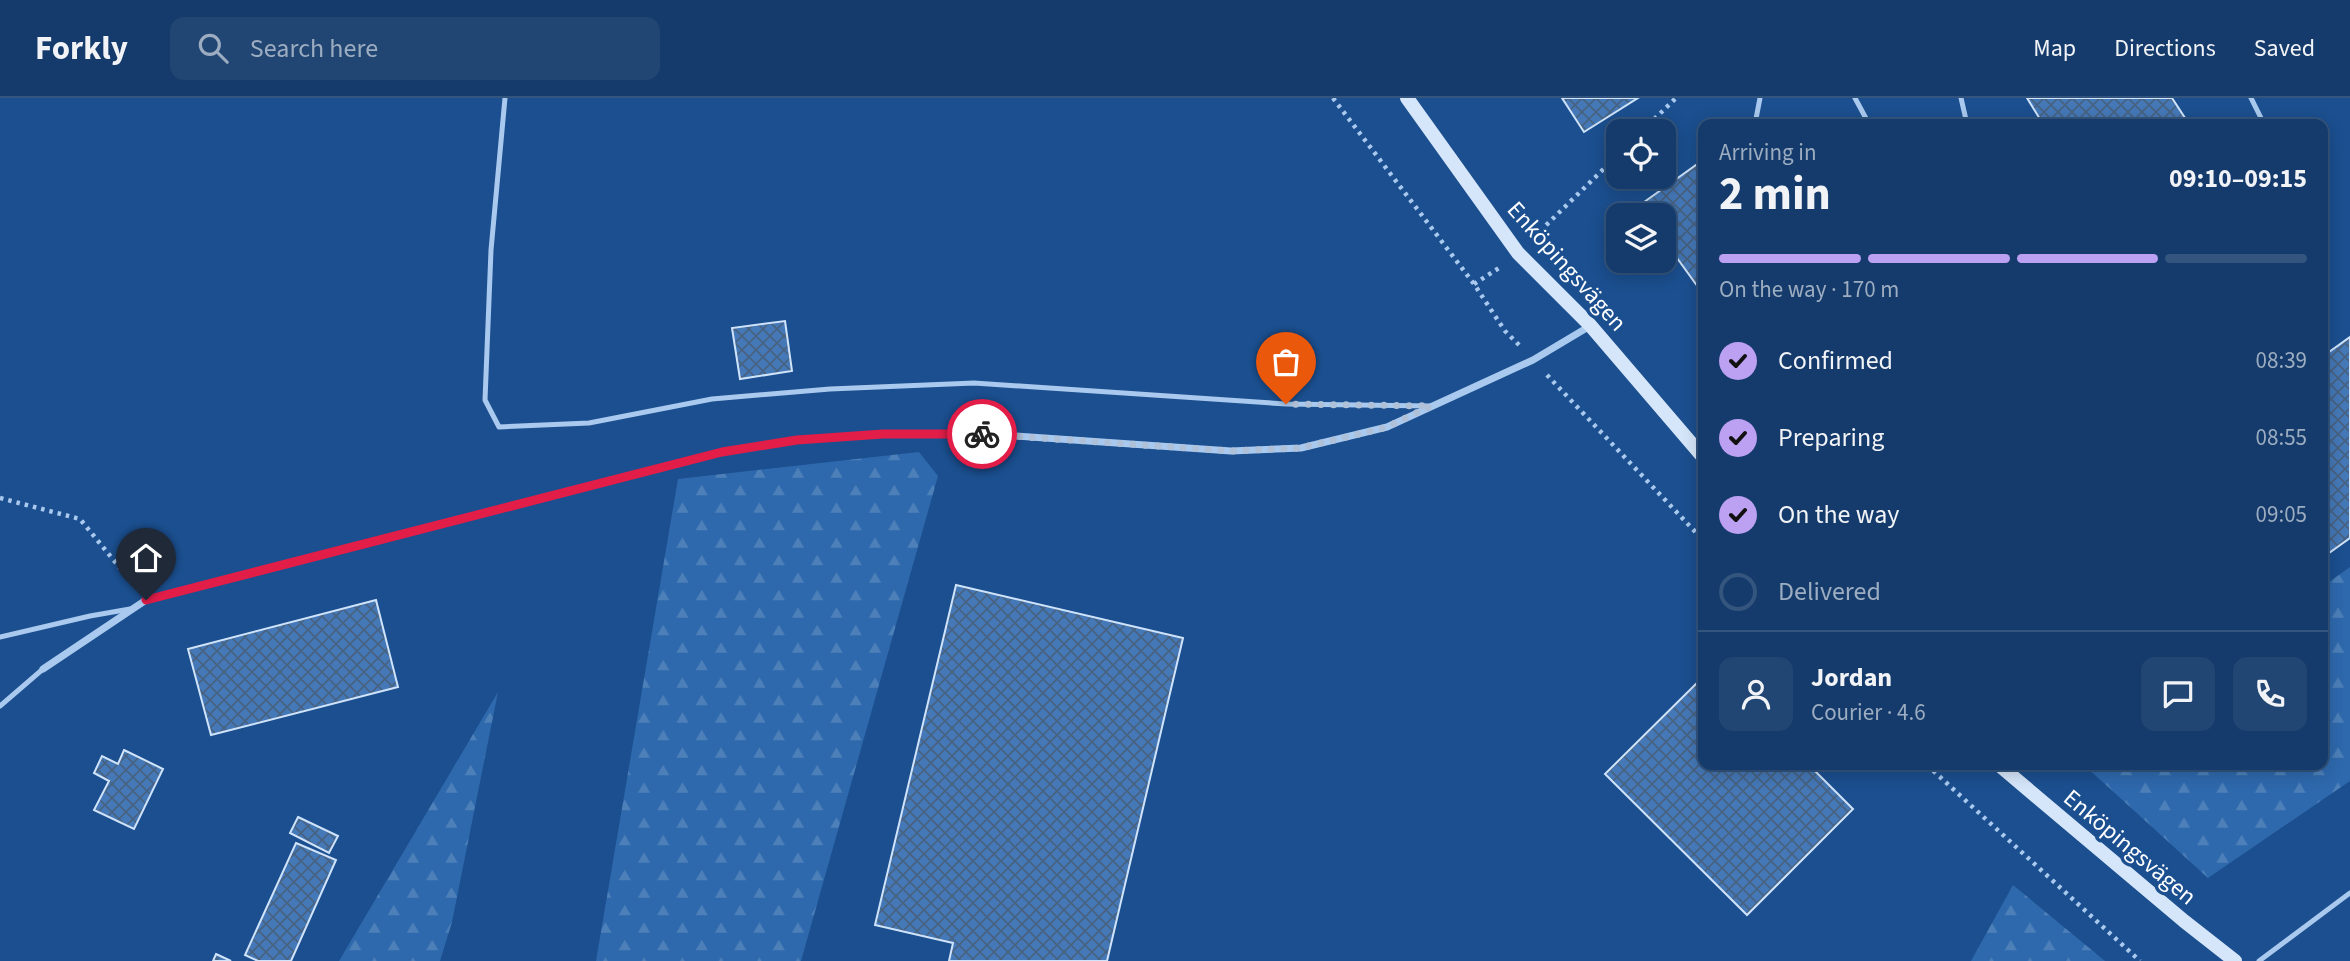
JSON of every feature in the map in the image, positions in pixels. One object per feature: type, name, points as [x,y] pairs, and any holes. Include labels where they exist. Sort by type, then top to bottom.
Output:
[{"type":"street","name":"Enköpingsvägen","points":[[1406,98],[1518,253],[1590,325],[1698,451]]},
{"type":"street","points":[[43,668],[146,600],[722,452],[797,440],[883,434],[987,434],[1231,451],[1301,448],[1387,427],[1533,359],[1590,325]]},
{"type":"street","name":"Enköpingsvägen","points":[[2005,770],[2235,961]]},
{"type":"lane","points":[[505,98],[491,250],[485,401],[499,427],[589,423],[712,399],[830,388],[974,383],[1286,404],[1431,406]]},
{"type":"lane","points":[[1756,119],[1760,98]]},
{"type":"lane","points":[[1855,98],[1866,119]]},
{"type":"lane","points":[[1961,98],[1965,119]]},
{"type":"lane","points":[[2251,98],[2262,119]]},
{"type":"lane","points":[[0,637],[133,609]]},
{"type":"lane","points":[[0,706],[43,668]]},
{"type":"lane","points":[[2259,961],[2350,893]]},
{"type":"path","points":[[1333,98],[1474,284],[1505,331],[1698,535]]},
{"type":"path","points":[[1654,119],[1676,98]]},
{"type":"path","points":[[1544,228],[1606,167]]},
{"type":"path","points":[[0,498],[80,519],[146,600]]},
{"type":"path","points":[[1932,770],[2140,961]]},
{"type":"green space","points":[[919,452],[938,476],[801,961],[596,961],[678,479]]},
{"type":"green space","points":[[2350,567],[2350,781],[2208,878],[2089,770],[2328,770],[2328,583]]},
{"type":"green space","points":[[498,692],[452,922],[440,961],[339,961]]},
{"type":"green space","points":[[2013,885],[2105,961],[1971,961]]},
{"type":"building","points":[[1562,98],[1638,98],[1584,132]]},
{"type":"building","points":[[2027,98],[2172,98],[2186,119],[2040,119]]},
{"type":"building","points":[[1698,164],[1698,287],[1676,257],[1676,203],[1643,203],[1662,189],[1676,189],[1676,179]]},
{"type":"building","points":[[785,321],[792,371],[740,379],[732,328]]},
{"type":"building","points":[[2350,337],[2350,538],[2328,554],[2328,353]]},
{"type":"building","points":[[956,585],[1183,638],[1107,961],[949,961],[953,943],[875,925]]},
{"type":"building","points":[[376,600],[398,687],[211,735],[188,649]]},
{"type":"building","points":[[1698,682],[1698,770],[1814,770],[1853,809],[1747,915],[1605,774]]},
{"type":"building","points":[[124,750],[163,769],[134,829],[94,810],[109,781],[94,773],[102,756],[118,764]]},
{"type":"building","points":[[298,817],[338,836],[329,853],[290,833]]},
{"type":"building","points":[[296,843],[336,860],[291,961],[258,961],[245,955]]},
{"type":"building","points":[[216,954],[231,961],[213,961]]},
{"type":"way so far","points":[[982,434],[1231,451],[1301,448],[1387,427],[1431,406],[1286,404]]},
{"type":"route","points":[[146,600],[722,452],[797,440],[883,434],[982,434]]}]
